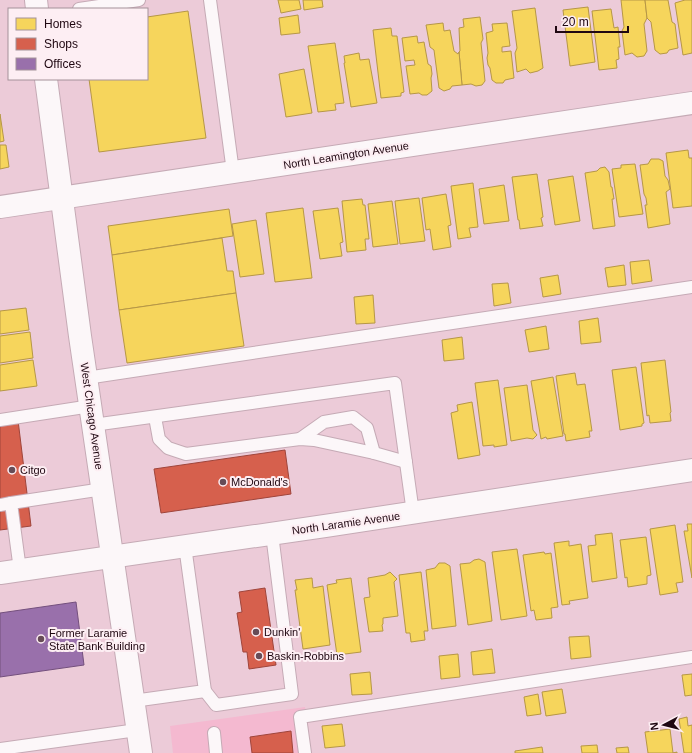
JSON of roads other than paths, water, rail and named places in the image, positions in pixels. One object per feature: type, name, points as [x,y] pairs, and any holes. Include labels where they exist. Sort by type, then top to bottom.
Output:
[{"type":"street","name":"West Chicago Avenue","points":[[46,80],[86,378],[141,753]]},
{"type":"street","name":"North Leamington Avenue","points":[[0,206],[62,198],[692,103]]},
{"type":"street","name":"North Laramie Avenue","points":[[10,572],[413,513],[692,470]]},
{"type":"lane","points":[[86,8],[139,0]]},
{"type":"lane","points":[[210,0],[233,172]]},
{"type":"lane","points":[[86,378],[692,287]]},
{"type":"lane","points":[[0,420],[92,416],[155,416],[395,383],[413,513]]},
{"type":"lane","points":[[155,416],[160,439],[168,448],[186,454],[300,439],[314,440],[374,453],[406,462]]},
{"type":"lane","points":[[300,439],[324,422],[353,418],[367,428],[374,453]]},
{"type":"lane","points":[[10,572],[6,504],[103,489]]},
{"type":"lane","points":[[185,546],[205,691],[216,705],[292,694],[272,534]]},
{"type":"lane","points":[[305,753],[300,717],[692,657]]},
{"type":"lane","points":[[133,701],[205,691]]},
{"type":"lane","points":[[0,749],[138,730]]},
{"type":"lane","points":[[214,733],[216,753]]},
{"type":"place","name":"Citgo","points":[[12,470]]},
{"type":"place","name":"McDonald's","points":[[223,482]]},
{"type":"place","name":"Dunkin'","points":[[256,632]]},
{"type":"place","name":"Former Laramie State Bank Building","points":[[41,639]]},
{"type":"place","name":"Baskin-Robbins","points":[[259,656]]}]
